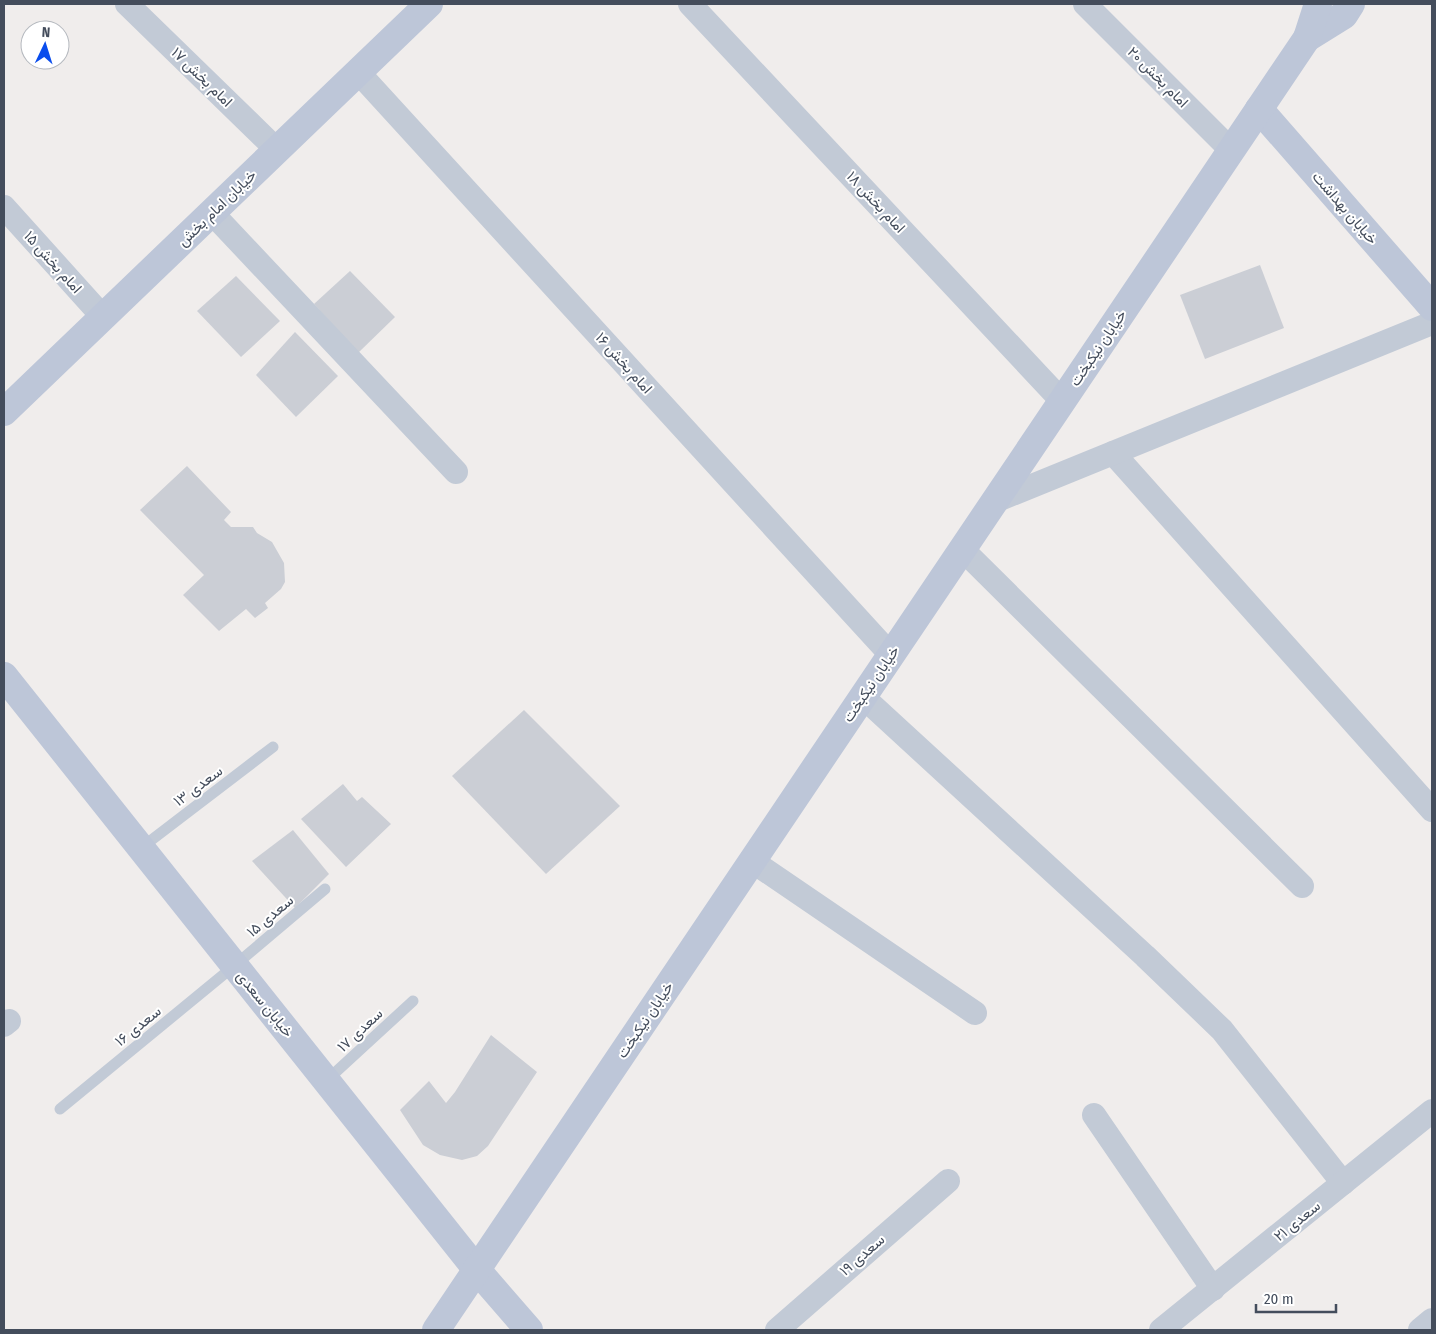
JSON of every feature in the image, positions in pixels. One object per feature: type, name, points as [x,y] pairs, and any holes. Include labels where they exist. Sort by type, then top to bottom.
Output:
[{"type":"street","name":"امام بخش ۱۷","points":[[127,4],[277,150]]},
{"type":"street","name":"امام بخش ۱۸","points":[[690,4],[1062,401]]},
{"type":"street","name":"امام بخش ۲۰","points":[[1085,4],[1231,150]]},
{"type":"street","name":"خیابان نیکبخت","points":[[436,1330],[1307,38],[1318,4]]},
{"type":"street","name":"خیابان نیکبخت","points":[[1307,38],[1344,15],[1351,4]]},
{"type":"street","name":"خیابان امام بخش","points":[[4,412],[358,72],[423,6]]},
{"type":"street","name":"امام بخش ۱۶","points":[[358,72],[891,655]]},
{"type":"street","name":"خیابان بهداشت","points":[[1259,109],[1432,308]]},
{"type":"street","name":"امام بخش ۱۵","points":[[4,207],[103,317]]},
{"type":"street","points":[[212,213],[456,472]]},
{"type":"street","points":[[995,501],[1432,323]]},
{"type":"street","points":[[1113,453],[1432,810]]},
{"type":"street","points":[[962,549],[1302,886]]},
{"type":"street","name":"خیابان سعدی","points":[[4,676],[477,1270],[529,1330]]},
{"type":"street","points":[[862,697],[1146,956],[1222,1030],[1343,1183]]},
{"type":"street","points":[[752,861],[975,1013]]},
{"type":"street","name":"سعدی ۲۱","points":[[1161,1330],[1432,1111]]},
{"type":"street","points":[[1094,1114],[1213,1289]]},
{"type":"street","name":"سعدی ۱۹","points":[[777,1330],[948,1181]]},
{"type":"street","points":[[1420,1330],[1432,1320]]},
{"type":"lane","name":"سعدی ۱۳","points":[[141,848],[273,747]]},
{"type":"lane","name":"سعدی ۱۵","points":[[234,966],[325,889]]},
{"type":"lane","name":"سعدی ۱۶","points":[[60,1109],[234,966]]},
{"type":"lane","name":"سعدی ۱۷","points":[[326,1081],[413,1001]]},
{"type":"building","points":[[1260,265],[1284,328],[1205,359],[1180,295]]},
{"type":"building","points":[[350,271],[395,317],[358,353],[314,304]]},
{"type":"building","points":[[236,276],[280,321],[241,357],[197,311]]},
{"type":"building","points":[[295,332],[338,376],[296,417],[256,375]]},
{"type":"building","points":[[187,466],[231,512],[224,520],[231,527],[253,527],[257,533],[272,542],[284,563],[285,582],[281,589],[265,603],[268,608],[255,618],[246,609],[219,631],[183,595],[204,575],[140,510]]},
{"type":"building","points":[[524,710],[620,806],[546,874],[452,776]]},
{"type":"building","points":[[343,784],[357,801],[362,797],[391,824],[346,867],[301,819]]},
{"type":"building","points":[[293,830],[329,874],[295,908],[252,861]]},
{"type":"building","points":[[491,1035],[537,1072],[488,1146],[477,1156],[462,1160],[440,1155],[423,1145],[400,1110],[429,1081],[446,1103]]}]
